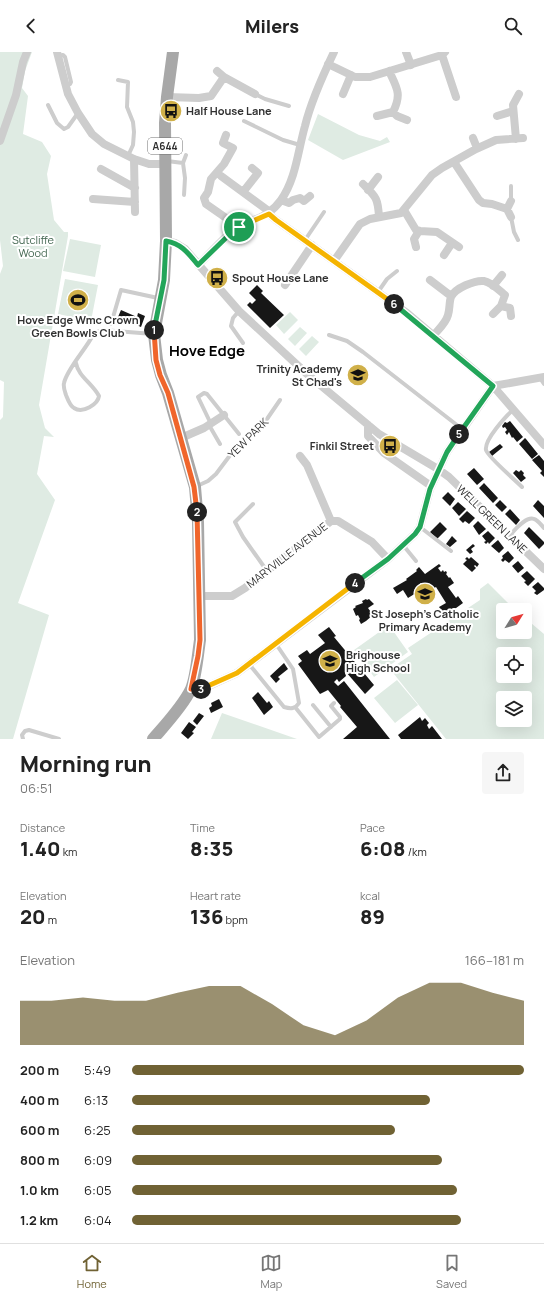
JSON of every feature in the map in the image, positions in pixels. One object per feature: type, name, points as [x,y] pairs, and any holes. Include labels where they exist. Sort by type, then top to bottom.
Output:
[{"type":"main road","name":"A644","points":[[152,739],[176,712],[191,689],[200,640],[198,522],[194,487],[168,393],[160,375],[156,360],[154,334],[164,280],[166,241],[165,162],[167,97],[173,52]]},
{"type":"street","points":[[0,141],[16,95],[26,52]]},
{"type":"street","points":[[198,265],[232,232],[239,227],[270,213],[281,200],[291,182],[305,124],[334,52]]},
{"type":"street","points":[[406,52],[411,65]]},
{"type":"street","points":[[57,54],[70,98],[88,129],[104,144],[131,157],[149,164],[165,162]]},
{"type":"street","points":[[328,64],[355,77],[370,77],[444,54],[456,97]]},
{"type":"street","points":[[217,71],[224,77],[256,94]]},
{"type":"street","points":[[389,71],[398,90],[398,99],[393,112]]},
{"type":"street","points":[[343,94],[351,75]]},
{"type":"street","points":[[167,97],[199,98],[211,96],[224,77]]},
{"type":"street","points":[[334,261],[360,224],[370,219],[401,213],[432,175],[478,148],[496,140],[519,138],[513,105],[519,94]]},
{"type":"street","points":[[497,116],[513,111]]},
{"type":"street","points":[[377,116],[393,112]]},
{"type":"street","points":[[393,112],[397,116],[407,120]]},
{"type":"street","points":[[226,135],[223,143],[234,148],[224,164],[211,179],[208,192],[204,198],[206,204],[239,227]]},
{"type":"street","points":[[473,138],[478,148]]},
{"type":"street","points":[[131,157],[135,188],[135,212]]},
{"type":"street","points":[[454,162],[479,200],[483,203],[492,204],[509,213],[511,201]]},
{"type":"street","points":[[243,192],[258,173],[252,168]]},
{"type":"street","points":[[101,169],[135,188]]},
{"type":"street","points":[[222,176],[270,213],[276,220],[407,313],[493,386],[544,445]]},
{"type":"street","points":[[378,178],[366,187],[378,203],[379,217]]},
{"type":"street","points":[[281,200],[289,203],[300,198],[304,201],[310,196]]},
{"type":"street","points":[[93,199],[135,202]]},
{"type":"street","points":[[404,210],[416,230],[437,232],[456,245],[444,255]]},
{"type":"street","points":[[413,241],[419,231]]},
{"type":"street","name":"WELL GREEN LANE","points":[[166,241],[175,243],[185,250],[239,311],[307,374],[379,434],[449,477],[544,569]]},
{"type":"street","points":[[285,284],[308,242]]},
{"type":"street","points":[[493,286],[502,275]]},
{"type":"street","points":[[430,280],[451,296]]},
{"type":"street","points":[[433,336],[448,317],[451,296],[457,289],[467,284],[483,281],[505,295],[501,306],[493,314]]},
{"type":"street","points":[[501,306],[510,308],[511,316]]},
{"type":"street","points":[[191,689],[202,689],[237,673],[388,559],[415,534],[420,527],[431,486],[438,469],[462,429],[493,386],[543,380]]},
{"type":"street","points":[[181,438],[210,424],[224,415]]},
{"type":"street","points":[[368,425],[368,436],[384,453],[431,486]]},
{"type":"street","points":[[300,456],[310,462],[331,521]]},
{"type":"street","name":"MARYVILLE AVENUE","points":[[199,596],[232,596],[267,571],[331,521],[338,521],[372,542],[388,559]]},
{"type":"lane","points":[[118,80],[128,82],[127,107],[133,122],[134,132],[131,157]]},
{"type":"lane","points":[[256,94],[265,99],[289,106]]},
{"type":"lane","points":[[48,105],[57,123],[64,130],[78,113]]},
{"type":"lane","points":[[244,121],[283,140],[300,145]]},
{"type":"lane","points":[[184,196],[185,178],[183,163],[186,154]]},
{"type":"lane","points":[[165,162],[183,163]]},
{"type":"lane","points":[[511,186],[511,201]]},
{"type":"lane","points":[[308,242],[324,212]]},
{"type":"lane","points":[[509,213],[514,232],[518,240]]},
{"type":"lane","points":[[378,292],[387,279],[397,271]]},
{"type":"lane","points":[[111,324],[121,290],[161,298]]},
{"type":"lane","points":[[239,311],[233,318],[231,326],[243,343]]},
{"type":"lane","points":[[76,363],[77,369],[99,396],[94,404],[83,410],[75,409],[72,406],[68,400],[64,385],[66,378],[76,363],[97,332],[103,330],[154,334]]},
{"type":"lane","points":[[329,335],[348,341],[462,429]]},
{"type":"lane","points":[[220,444],[198,397],[200,395],[204,393],[207,394],[239,434]]},
{"type":"lane","name":"YEW PARK","points":[[194,487],[208,481],[216,474],[234,450],[267,419],[280,400]]},
{"type":"lane","points":[[514,410],[499,424],[490,437],[485,448],[491,457],[522,487]]},
{"type":"lane","points":[[253,504],[235,522],[243,537],[267,571]]},
{"type":"lane","points":[[509,536],[523,522],[530,519],[536,519],[544,528]]},
{"type":"lane","points":[[420,527],[451,551]]},
{"type":"lane","points":[[403,545],[416,561]]},
{"type":"lane","points":[[249,664],[284,707],[290,709],[295,707],[299,703],[293,669],[276,643]]},
{"type":"lane","points":[[295,707],[320,738],[340,719],[331,706],[334,702]]},
{"type":"lane","points":[[314,705],[331,727]]},
{"type":"lane","points":[[23,739],[22,735],[25,731],[29,730],[59,739]]},
{"type":"green space","name":"Sutcliffe Wood","points":[[0,52],[32,52],[25,71],[22,88],[28,96],[23,134],[42,142],[51,156],[47,174],[54,220],[64,232],[68,232],[39,405],[45,428],[54,437],[44,436],[37,474],[55,500],[18,603],[49,615],[13,739],[0,739],[0,420],[3,417],[4,382],[0,380],[0,274],[3,266],[0,240]]},
{"type":"green space","points":[[318,114],[359,135],[380,141],[387,137],[390,142],[343,160],[308,140]]},
{"type":"green space","points":[[70,239],[101,245],[95,277],[63,271]]},
{"type":"green space","name":"Hove Edge Wmc Crown Green Bowls Club","points":[[65,279],[98,285],[91,321],[58,314]]},
{"type":"green space","points":[[290,312],[298,320],[284,334],[276,325]]},
{"type":"green space","points":[[300,327],[307,333],[295,346],[288,339]]},
{"type":"green space","points":[[312,336],[319,342],[306,356],[299,349]]},
{"type":"green space","points":[[488,583],[508,603],[496,603],[496,639],[532,639],[532,624],[544,634],[544,739],[446,739],[390,669],[412,654],[408,648],[480,600],[480,589]]},
{"type":"green space","points":[[389,625],[408,652],[374,677],[354,650]]},
{"type":"green space","points":[[397,680],[418,705],[395,723],[374,698]]},
{"type":"green space","points":[[222,713],[297,739],[211,739]]},
{"type":"building","points":[[257,285],[263,291],[261,293],[284,315],[270,328],[247,305],[250,302],[252,304],[256,300],[249,293]]},
{"type":"building","points":[[121,310],[137,317],[138,313],[145,316],[141,327],[118,317]]},
{"type":"building","points":[[510,421],[523,437],[517,442],[513,437],[512,438],[509,432],[507,435],[505,432],[507,430],[502,426],[505,422],[507,423]]},
{"type":"building","points":[[525,438],[538,454],[532,459],[519,444]]},
{"type":"building","points":[[500,444],[503,447],[492,456],[489,452]]},
{"type":"building","points":[[539,455],[544,461],[544,477],[540,473],[542,471],[532,460]]},
{"type":"building","points":[[474,468],[484,479],[477,485],[467,474]]},
{"type":"building","points":[[516,470],[519,472],[521,470],[524,473],[523,475],[526,478],[521,482],[513,473]]},
{"type":"building","points":[[484,483],[498,498],[493,503],[479,488]]},
{"type":"building","points":[[448,492],[455,499],[450,506],[442,498]]},
{"type":"building","points":[[500,500],[507,507],[502,512],[495,505]]},
{"type":"building","points":[[538,500],[544,506],[544,518],[533,506]]},
{"type":"building","points":[[458,502],[466,509],[459,516],[452,508]]},
{"type":"building","points":[[510,509],[520,520],[516,525],[505,514]]},
{"type":"building","points":[[467,511],[475,518],[469,524],[465,521],[463,523],[459,519]]},
{"type":"building","points":[[478,521],[486,529],[479,535],[473,526]]},
{"type":"building","points":[[440,522],[447,529],[437,539],[430,532]]},
{"type":"building","points":[[529,527],[544,542],[539,549],[524,533]]},
{"type":"building","points":[[488,531],[495,538],[489,544],[488,542],[486,544],[484,542],[486,541],[482,536]]},
{"type":"building","points":[[452,536],[457,541],[450,547],[446,544]]},
{"type":"building","points":[[498,540],[504,548],[499,553],[491,546]]},
{"type":"building","points":[[473,544],[475,546],[471,549],[473,552],[470,554],[466,550]]},
{"type":"building","points":[[508,551],[514,558],[509,563],[505,560],[503,562],[501,560],[503,558],[502,556]]},
{"type":"building","points":[[467,557],[469,559],[471,557],[479,564],[477,567],[475,565],[474,566],[476,568],[472,572],[463,564],[467,560],[465,559]]},
{"type":"building","points":[[518,561],[524,568],[518,573],[512,566]]},
{"type":"building","points":[[439,564],[441,566],[438,568],[441,572],[443,570],[444,572],[446,571],[446,574],[454,583],[448,587],[456,598],[458,596],[463,603],[445,616],[439,607],[446,603],[436,587],[427,592],[421,583],[419,585],[420,587],[414,590],[416,593],[408,598],[403,590],[397,594],[393,588],[407,580],[406,579],[417,571],[416,570],[419,567],[425,574]]},
{"type":"building","points":[[527,571],[535,579],[528,586],[524,582],[526,581],[521,576]]},
{"type":"building","points":[[538,582],[544,590],[537,595],[534,593],[536,591],[532,587]]},
{"type":"building","points":[[369,599],[374,604],[368,608],[373,615],[361,624],[358,615],[356,616],[353,609],[356,607],[355,606],[363,603],[362,601]]},
{"type":"building","points":[[329,627],[336,636],[334,637],[374,685],[365,694],[346,672],[346,676],[339,682],[337,679],[334,682],[338,686],[344,681],[390,739],[343,739],[357,727],[328,690],[320,694],[298,664],[302,661],[298,656],[307,650],[310,654],[325,643],[318,635]]},
{"type":"building","points":[[284,663],[288,669],[278,677],[280,679],[276,683],[270,676]]},
{"type":"building","points":[[258,692],[267,703],[269,701],[273,707],[264,715],[252,698]]},
{"type":"building","points":[[219,699],[223,707],[211,713],[209,708],[212,706],[211,703]]},
{"type":"building","points":[[199,713],[204,716],[197,725],[193,721]]},
{"type":"building","points":[[420,717],[422,721],[425,718],[429,723],[427,725],[429,729],[432,726],[442,739],[401,739],[398,735]]},
{"type":"building","points":[[189,722],[196,727],[192,732],[194,733],[188,739],[181,733]]},
{"type":"place","name":"Half House Lane","points":[[171,111]]},
{"type":"place","name":"Spout House Lane","points":[[217,278]]},
{"type":"place","name":"Hove Edge Wmc Crown Green Bowls Club","points":[[78,300]]},
{"type":"place","name":"Trinity Academy St Chad's","points":[[358,375]]},
{"type":"place","name":"Finkil Street","points":[[390,446]]},
{"type":"place","name":"St Joseph's Catholic Primary Academy","points":[[425,594]]},
{"type":"place","name":"Brighouse High School","points":[[330,661]]},
{"type":"district","name":"Hove Edge","points":[[207,351]]},
{"type":"route","points":[[269,214],[407,313],[493,386],[487,392],[447,452],[430,489],[420,527],[415,534],[388,559],[237,673],[202,689],[191,689],[200,640],[198,522],[194,487],[168,393],[160,375],[156,360],[154,334],[164,280],[166,241],[175,243],[185,250],[198,265],[239,227],[269,214]]}]
